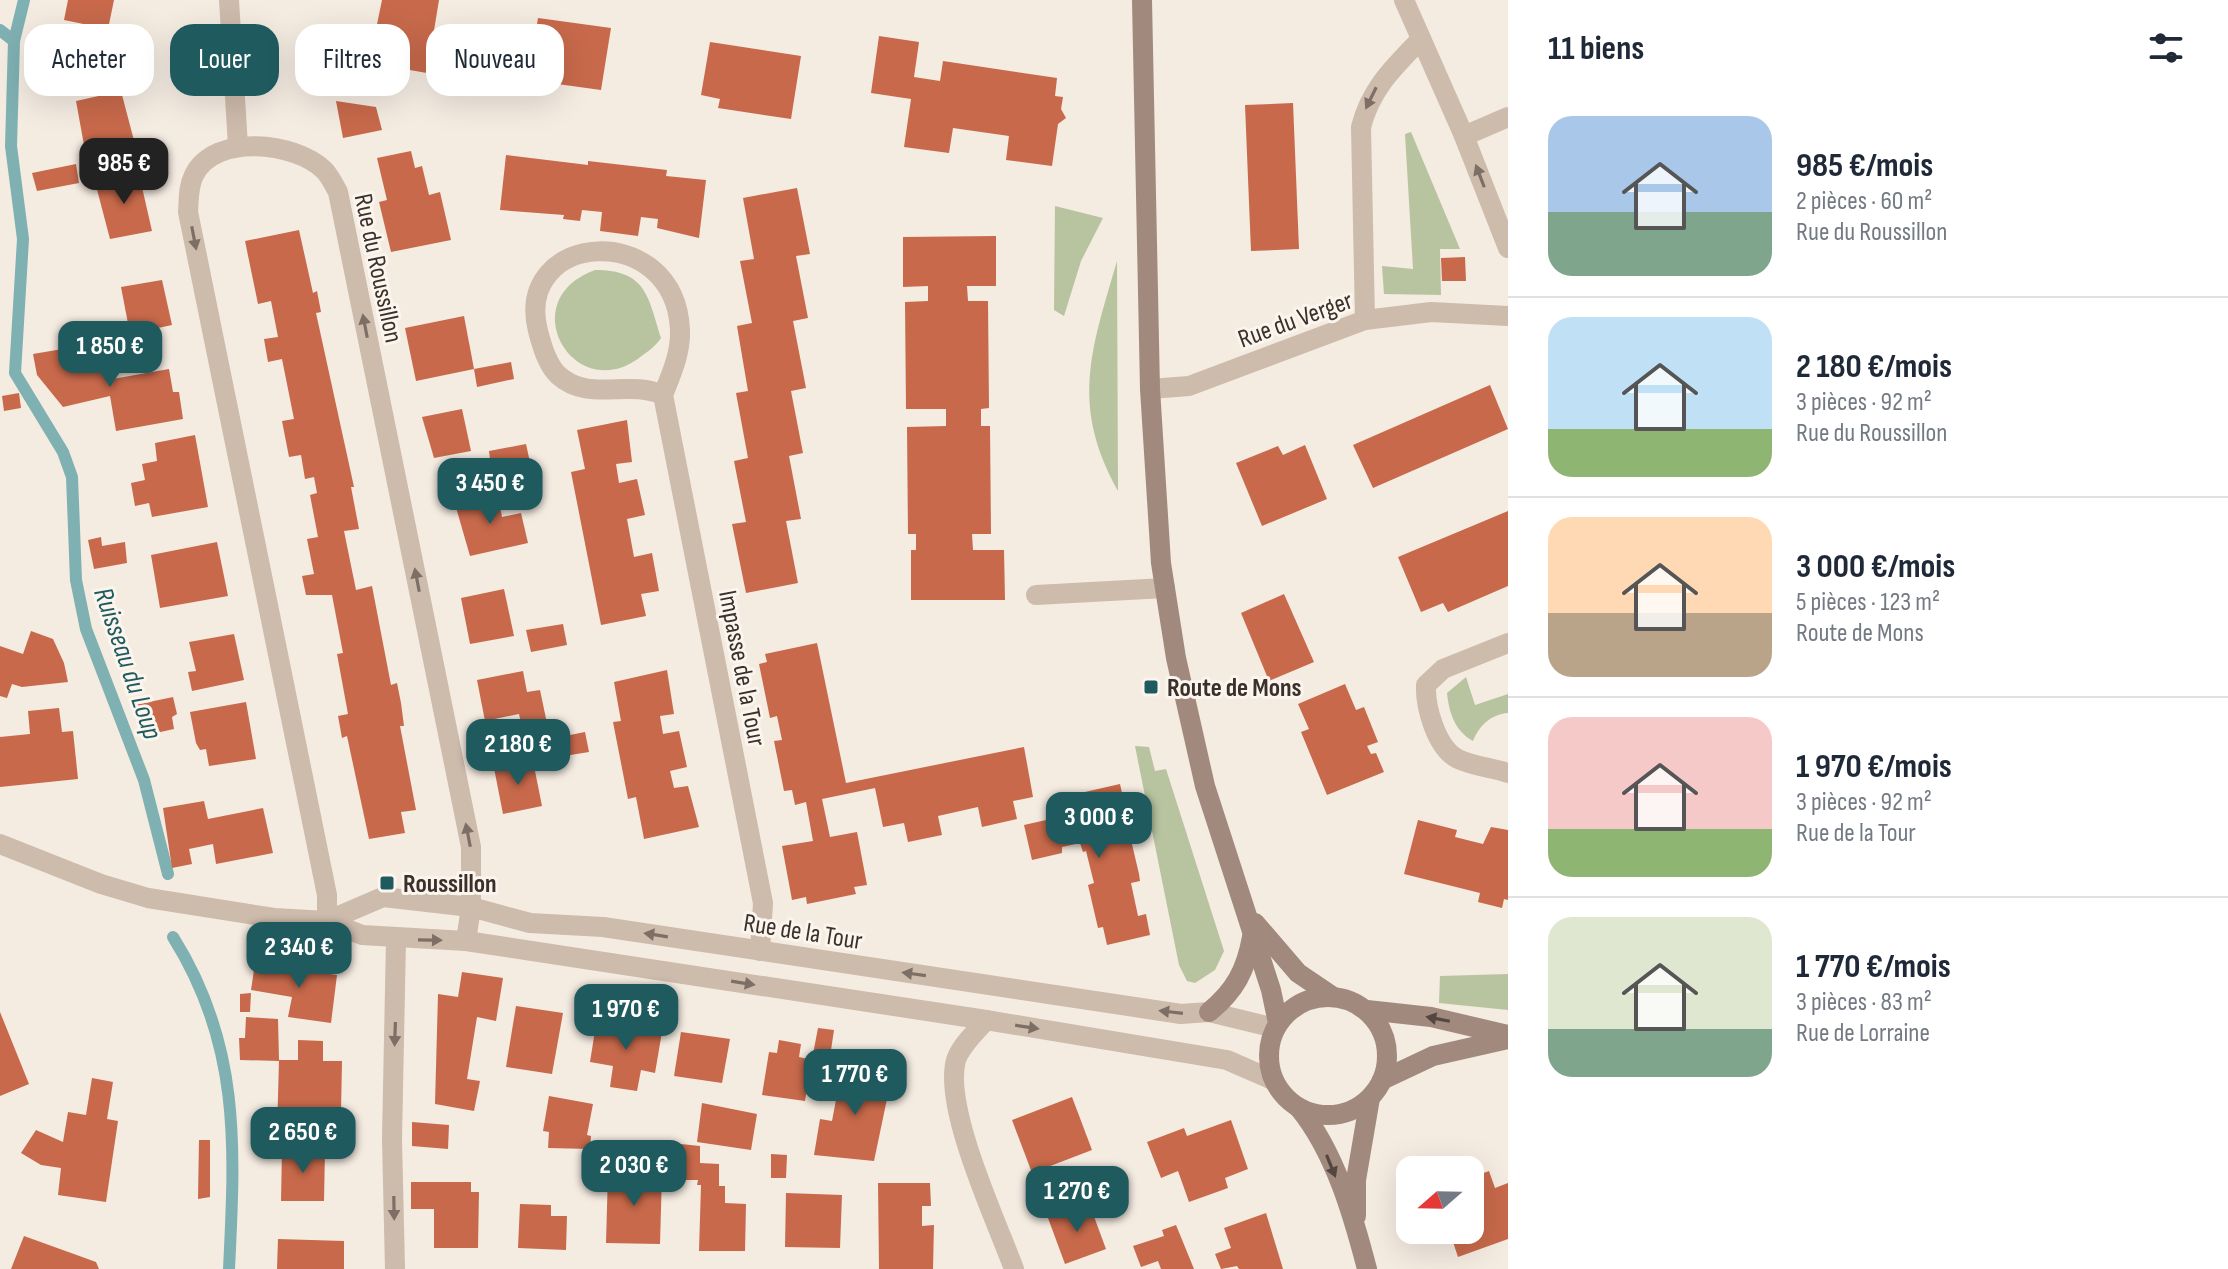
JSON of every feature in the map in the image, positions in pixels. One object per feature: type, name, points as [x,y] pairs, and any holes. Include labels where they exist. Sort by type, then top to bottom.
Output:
[{"type":"main road","points":[[1142,0],[1150,389],[1156,509],[1165,588],[1185,704],[1205,786],[1253,933],[1276,1026]]},
{"type":"main road","points":[[1245,910],[1298,973],[1332,996]]},
{"type":"main road","points":[[1209,1012],[1237,984],[1247,962],[1253,933]]},
{"type":"main road","points":[[1299,1108],[1317,1115],[1337,1115],[1354,1109],[1370,1098],[1382,1080],[1386,1043],[1379,1025],[1367,1010],[1351,1000],[1332,996],[1311,998],[1292,1008],[1276,1026],[1269,1045],[1273,1080],[1316,1130],[1356,1228],[1367,1269]]},
{"type":"main road","points":[[1367,1010],[1431,1017],[1508,1037]]},
{"type":"main road","points":[[1382,1080],[1433,1056],[1508,1037]]},
{"type":"main road","points":[[1356,1228],[1356,1180],[1370,1098]]},
{"type":"street","points":[[229,0],[238,146],[216,154],[195,172],[189,189],[188,212],[327,895],[327,921]]},
{"type":"street","points":[[1404,0],[1464,136],[1508,248]]},
{"type":"street","points":[[1365,320],[1361,127],[1367,102],[1381,81],[1421,39]]},
{"type":"street","points":[[1464,136],[1508,117]]},
{"type":"street","name":"Rue du Roussillon","points":[[238,146],[304,157],[325,171],[338,192],[471,847],[471,907],[466,941]]},
{"type":"street","points":[[603,249],[631,254],[653,267],[671,295],[680,330],[676,361],[663,395],[648,388],[625,386],[600,392],[576,385],[558,374],[543,350],[535,318],[536,294],[560,261],[603,249]]},
{"type":"street","name":"Rue du Verger","points":[[1150,389],[1189,386],[1365,320],[1431,312],[1508,316]]},
{"type":"street","name":"Impasse de la Tour","points":[[663,395],[763,903],[760,951]]},
{"type":"street","points":[[1036,595],[1165,588]]},
{"type":"street","points":[[1508,643],[1443,669],[1426,685],[1425,701],[1441,740],[1455,758],[1508,773]]},
{"type":"street","name":"Rue de la Tour","points":[[0,844],[101,884],[148,898],[274,918],[327,921],[362,935],[466,941],[986,1020],[1227,1060],[1273,1080]]},
{"type":"street","name":"Rue de la Tour","points":[[327,921],[383,897],[471,907],[530,923],[603,927],[1181,1014],[1209,1012],[1276,1026]]},
{"type":"street","points":[[395,1269],[392,1139],[396,939]]},
{"type":"street","points":[[986,1020],[960,1051],[954,1090],[961,1123],[1014,1269]]},
{"type":"green space","points":[[1411,132],[1460,249],[1440,249],[1441,295],[1384,294],[1382,266],[1413,269],[1405,134]]},
{"type":"green space","points":[[1055,206],[1103,218],[1081,261],[1064,316],[1054,310]]},
{"type":"green space","points":[[1117,261],[1118,491],[1103,460],[1090,404],[1093,350]]},
{"type":"green space","points":[[595,270],[612,271],[635,280],[648,298],[661,338],[639,358],[615,369],[593,369],[575,359],[562,343],[555,324],[558,303],[570,284]]},
{"type":"green space","points":[[1466,677],[1475,705],[1508,694],[1508,713],[1486,722],[1473,741],[1454,721],[1447,693]]},
{"type":"green space","points":[[1135,746],[1149,747],[1155,771],[1166,769],[1224,951],[1215,970],[1195,983],[1187,981],[1179,965]]},
{"type":"green space","points":[[1508,974],[1508,1010],[1439,1003],[1440,976]]},
{"type":"building","points":[[68,0],[114,0],[109,24],[64,20]]},
{"type":"building","points":[[382,0],[439,0],[435,24],[426,24],[426,73],[410,70],[410,24],[377,24]]},
{"type":"building","points":[[538,18],[611,28],[601,90],[564,85],[564,24],[537,24]]},
{"type":"building","points":[[879,36],[919,42],[914,77],[940,81],[943,61],[1057,78],[1055,96],[1063,97],[1061,109],[1066,118],[1058,124],[1052,166],[1006,160],[1009,136],[953,128],[949,153],[904,147],[911,99],[871,93]]},
{"type":"building","points":[[710,42],[801,56],[791,119],[718,108],[720,99],[701,95]]},
{"type":"building","points":[[98,96],[122,96],[137,152],[128,154],[132,172],[102,177],[99,160],[91,162],[88,144],[84,145],[76,101]]},
{"type":"building","points":[[336,101],[376,107],[382,130],[343,138]]},
{"type":"building","points":[[1293,103],[1299,249],[1251,251],[1245,105]]},
{"type":"building","points":[[411,151],[415,168],[422,166],[429,195],[440,192],[451,240],[391,252],[379,202],[387,200],[377,158]]},
{"type":"building","points":[[506,155],[667,170],[666,176],[706,180],[699,238],[657,228],[658,219],[641,217],[638,236],[600,231],[602,212],[582,210],[580,221],[563,219],[564,215],[500,210]]},
{"type":"building","points":[[76,164],[79,183],[37,191],[32,173]]},
{"type":"building","points":[[139,174],[152,231],[110,239],[95,182]]},
{"type":"building","points":[[797,188],[810,254],[796,256],[808,318],[793,321],[806,388],[791,391],[803,453],[789,456],[801,519],[786,521],[798,583],[746,593],[732,524],[746,522],[734,461],[748,458],[736,393],[748,391],[737,326],[752,323],[740,261],[754,259],[743,198]]},
{"type":"building","points":[[299,230],[313,293],[317,291],[321,312],[316,313],[354,487],[351,487],[359,529],[344,531],[356,590],[372,586],[391,685],[397,683],[401,703],[404,726],[400,726],[416,810],[401,812],[405,833],[369,839],[347,736],[342,738],[338,716],[348,714],[337,654],[343,653],[332,595],[306,595],[302,576],[314,574],[307,539],[318,537],[310,495],[317,493],[314,477],[305,479],[301,455],[289,457],[282,421],[294,419],[282,359],[268,362],[264,339],[278,337],[271,301],[258,304],[245,241]]},
{"type":"building","points":[[996,236],[996,286],[967,286],[968,301],[988,301],[989,408],[981,409],[981,426],[990,426],[991,534],[972,534],[973,550],[1004,550],[1005,600],[911,600],[911,550],[916,550],[916,534],[908,534],[907,427],[946,426],[946,409],[906,409],[905,302],[928,301],[928,286],[903,287],[903,237]]},
{"type":"building","points":[[1465,257],[1466,281],[1442,281],[1441,258]]},
{"type":"building","points":[[162,280],[172,325],[130,334],[121,287]]},
{"type":"building","points":[[464,316],[474,369],[416,381],[405,328]]},
{"type":"building","points":[[80,346],[83,366],[104,362],[107,380],[169,369],[173,392],[179,392],[183,419],[116,431],[110,396],[63,407],[37,375],[33,354]]},
{"type":"building","points":[[511,362],[514,379],[477,387],[474,369]]},
{"type":"building","points":[[1490,385],[1508,429],[1373,488],[1353,445]]},
{"type":"building","points":[[19,393],[21,408],[4,411],[2,396]]},
{"type":"building","points":[[462,409],[471,451],[434,458],[422,417]]},
{"type":"building","points":[[627,420],[632,462],[616,464],[619,483],[637,479],[645,515],[627,519],[634,557],[652,553],[659,591],[641,594],[646,616],[601,625],[571,472],[585,469],[577,430]]},
{"type":"building","points":[[195,435],[208,507],[152,517],[149,503],[135,506],[131,483],[145,480],[142,464],[157,461],[155,443]]},
{"type":"building","points":[[526,444],[539,503],[522,505],[519,486],[500,490],[497,474],[492,475],[489,451]]},
{"type":"building","points":[[1305,445],[1327,499],[1262,526],[1236,463],[1278,446],[1283,455]]},
{"type":"building","points":[[498,496],[502,517],[521,513],[528,543],[470,556],[455,504]]},
{"type":"building","points":[[1508,511],[1508,586],[1448,612],[1443,603],[1421,612],[1398,557]]},
{"type":"building","points":[[101,537],[102,546],[125,542],[127,563],[94,569],[88,540]]},
{"type":"building","points":[[217,542],[228,596],[160,608],[151,555]]},
{"type":"building","points":[[504,589],[514,636],[470,644],[461,598]]},
{"type":"building","points":[[1284,594],[1314,662],[1269,681],[1241,613]]},
{"type":"building","points":[[563,624],[567,645],[531,652],[526,630]]},
{"type":"building","points":[[31,631],[53,639],[64,663],[68,682],[22,687],[12,684],[7,698],[0,696],[0,646],[23,654]]},
{"type":"building","points":[[234,634],[244,680],[192,691],[188,672],[196,671],[189,642]]},
{"type":"building","points":[[817,643],[846,783],[1024,747],[1033,797],[1013,801],[1017,819],[982,827],[978,807],[938,816],[942,835],[908,842],[904,823],[883,827],[875,788],[822,799],[830,837],[857,832],[867,885],[854,887],[856,894],[807,904],[806,897],[792,900],[782,846],[813,841],[806,802],[795,805],[792,790],[784,791],[774,741],[782,740],[777,716],[770,718],[759,664],[767,662],[765,654]]},
{"type":"building","points":[[667,670],[674,714],[660,716],[663,734],[679,731],[687,767],[670,771],[674,788],[688,786],[699,827],[644,839],[636,797],[628,799],[613,722],[621,721],[614,682]]},
{"type":"building","points":[[523,671],[527,692],[540,690],[548,728],[523,733],[519,714],[485,721],[477,680]]},
{"type":"building","points":[[1345,684],[1356,710],[1364,707],[1378,742],[1367,746],[1371,754],[1376,753],[1384,772],[1327,795],[1301,732],[1309,729],[1298,704]]},
{"type":"building","points":[[173,697],[177,714],[172,717],[174,729],[147,735],[145,722],[142,722],[135,705]]},
{"type":"building","points":[[246,702],[256,759],[209,766],[206,749],[200,750],[196,743],[190,712]]},
{"type":"building","points":[[59,708],[62,732],[73,731],[78,779],[0,787],[0,737],[30,734],[28,711]]},
{"type":"building","points":[[585,732],[589,752],[552,758],[550,739]]},
{"type":"building","points":[[533,761],[542,806],[503,814],[494,768]]},
{"type":"building","points":[[1120,784],[1125,806],[1116,808],[1123,842],[1131,840],[1139,874],[1140,881],[1131,883],[1138,916],[1146,914],[1150,935],[1107,945],[1103,927],[1098,928],[1088,885],[1094,883],[1086,851],[1083,852],[1080,843],[1062,847],[1062,853],[1032,860],[1024,825],[1055,818],[1057,828],[1076,824],[1073,812],[1080,810],[1076,794]]},
{"type":"building","points":[[204,801],[208,819],[263,808],[273,853],[216,864],[213,844],[189,849],[192,864],[172,868],[163,808]]},
{"type":"building","points":[[1418,820],[1457,830],[1455,837],[1483,844],[1491,827],[1508,830],[1508,900],[1504,899],[1502,908],[1478,902],[1480,893],[1404,874]]},
{"type":"building","points":[[255,963],[337,975],[331,1023],[288,1017],[292,997],[251,990]]},
{"type":"building","points":[[462,972],[503,978],[496,1021],[477,1017],[467,1079],[480,1081],[474,1111],[435,1104],[438,994],[458,997]]},
{"type":"building","points":[[251,993],[250,1012],[240,1012],[240,994]]},
{"type":"building","points":[[516,1006],[563,1013],[552,1074],[506,1067]]},
{"type":"building","points":[[0,1012],[29,1084],[0,1096]]},
{"type":"building","points":[[246,1017],[278,1019],[279,1060],[298,1060],[298,1040],[323,1041],[323,1061],[342,1061],[341,1112],[334,1112],[333,1131],[277,1130],[279,1061],[240,1060],[239,1038],[245,1038]]},
{"type":"building","points":[[597,1018],[662,1032],[655,1073],[641,1070],[637,1091],[610,1087],[613,1066],[590,1062]]},
{"type":"building","points":[[818,1028],[834,1030],[830,1057],[813,1054]]},
{"type":"building","points":[[681,1032],[730,1039],[722,1083],[674,1076]]},
{"type":"building","points":[[779,1040],[801,1044],[799,1057],[812,1060],[805,1101],[762,1095],[769,1052],[777,1053]]},
{"type":"building","points":[[848,1068],[892,1075],[874,1161],[814,1155],[820,1119],[832,1121],[840,1079],[845,1080]]},
{"type":"building","points":[[92,1078],[113,1082],[107,1119],[118,1121],[106,1202],[58,1195],[61,1168],[41,1165],[21,1153],[36,1130],[63,1142],[68,1112],[86,1115]]},
{"type":"building","points":[[549,1096],[593,1104],[587,1135],[591,1136],[590,1149],[548,1148],[549,1132],[543,1131]]},
{"type":"building","points":[[1072,1097],[1092,1150],[1032,1173],[1012,1120]]},
{"type":"building","points":[[702,1103],[757,1114],[751,1150],[697,1142]]},
{"type":"building","points":[[1231,1120],[1248,1169],[1225,1178],[1228,1188],[1189,1202],[1178,1171],[1161,1178],[1147,1142],[1184,1128],[1187,1136]]},
{"type":"building","points":[[412,1122],[449,1125],[448,1149],[412,1146]]},
{"type":"building","points":[[199,1140],[210,1140],[210,1197],[198,1199]]},
{"type":"building","points":[[681,1144],[700,1146],[700,1163],[719,1164],[719,1186],[725,1186],[725,1203],[746,1204],[745,1251],[699,1251],[701,1185],[697,1185],[698,1180],[680,1180]]},
{"type":"building","points":[[282,1149],[325,1150],[324,1201],[281,1201]]},
{"type":"building","points":[[771,1154],[787,1155],[786,1178],[771,1178]]},
{"type":"building","points":[[1489,1171],[1495,1188],[1508,1183],[1508,1239],[1458,1257],[1454,1244],[1484,1244],[1484,1173]]},
{"type":"building","points":[[608,1173],[662,1174],[660,1244],[606,1243]]},
{"type":"building","points":[[411,1182],[471,1182],[471,1192],[479,1192],[478,1248],[434,1248],[434,1209],[411,1209]]},
{"type":"building","points":[[878,1183],[930,1183],[931,1206],[922,1206],[922,1226],[934,1225],[933,1269],[879,1269]]},
{"type":"building","points":[[786,1193],[842,1195],[840,1248],[785,1247]]},
{"type":"building","points":[[1089,1203],[1106,1249],[1065,1264],[1048,1218]]},
{"type":"building","points":[[520,1204],[551,1205],[551,1216],[567,1216],[566,1250],[518,1248]]},
{"type":"building","points":[[1266,1213],[1283,1269],[1239,1269],[1237,1266],[1221,1269],[1215,1254],[1231,1248],[1224,1228]]},
{"type":"building","points":[[1176,1225],[1194,1269],[1161,1269],[1158,1261],[1141,1267],[1133,1246],[1164,1236],[1162,1230]]},
{"type":"building","points":[[24,1236],[96,1262],[99,1269],[11,1269]]},
{"type":"building","points":[[278,1239],[344,1241],[344,1269],[277,1269]]},
{"type":"waterway","name":"Ruisseau du Loup","points":[[24,0],[14,41],[11,146],[23,239],[15,373],[63,452],[72,477],[76,580],[86,629],[144,780],[168,874]]},
{"type":"waterway","points":[[0,30],[14,41]]},
{"type":"waterway","name":"Ruisseau du Loup","points":[[173,937],[195,977],[211,1017],[229,1098],[232,1139],[229,1269]]},
{"type":"place","name":"Route de Mons","points":[[1151,687]]},
{"type":"place","name":"Roussillon","points":[[387,883]]}]
